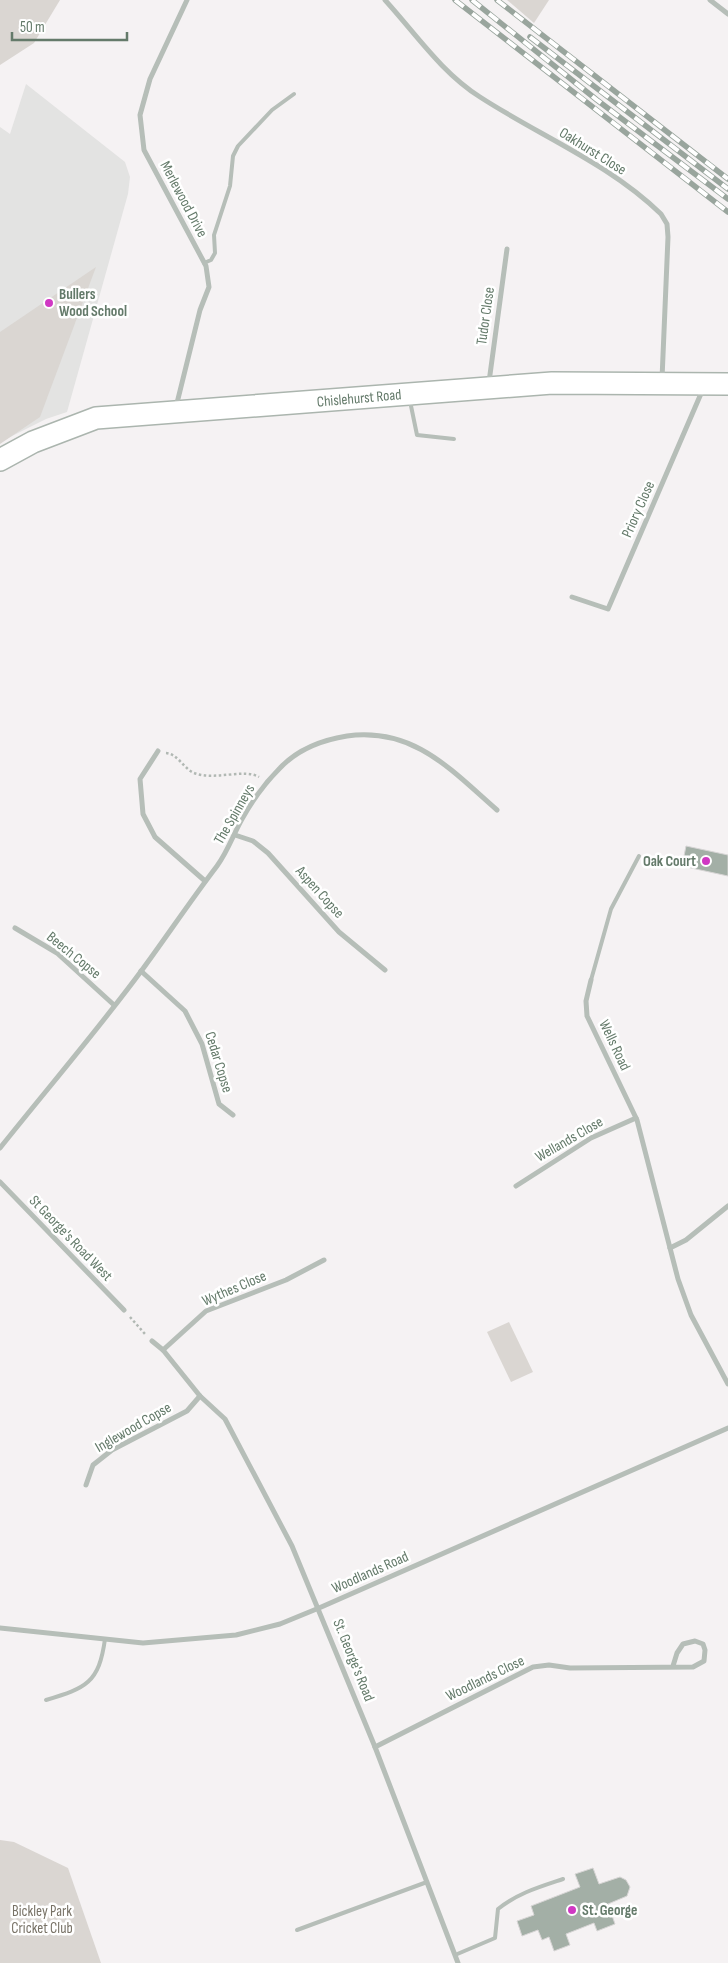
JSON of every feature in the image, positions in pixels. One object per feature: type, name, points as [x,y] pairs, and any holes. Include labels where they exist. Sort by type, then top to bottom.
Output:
[{"type":"main road","name":"Chislehurst Road","points":[[0,460],[33,442],[96,418],[552,384],[662,382],[728,384]]},
{"type":"street","name":"Merlewood Drive","points":[[175,413],[177,396],[200,310],[209,288],[204,263],[144,150],[140,115],[150,79],[186,0]]},
{"type":"street","name":"Oakhurst Close","points":[[385,0],[447,72],[479,96],[602,170],[661,214],[667,224],[668,237],[662,382]]},
{"type":"street","points":[[710,0],[728,14]]},
{"type":"street","name":"Tudor Close","points":[[488,388],[507,248]]},
{"type":"street","name":"Priory Close","points":[[572,597],[608,609],[705,384]]},
{"type":"street","name":"The Spinneys","points":[[0,1148],[141,971],[228,850],[251,803],[285,763],[301,751],[345,737],[383,736],[399,739],[425,750],[441,760],[497,810]]},
{"type":"street","points":[[158,751],[140,778],[143,814],[155,837],[206,881]]},
{"type":"street","name":"Aspen Copse","points":[[235,836],[253,841],[268,853],[339,932],[385,970]]},
{"type":"street","name":"Beech Copse","points":[[15,928],[57,953],[114,1005]]},
{"type":"street","name":"Cedar Copse","points":[[141,971],[185,1011],[202,1044],[219,1104],[233,1115]]},
{"type":"street","name":"Wells Road","points":[[591,980],[586,1001],[587,1016],[636,1118],[670,1248],[691,1315],[728,1384]]},
{"type":"street","name":"Wellands Close","points":[[516,1186],[591,1138],[636,1118]]},
{"type":"street","name":"St George's Road West","points":[[0,1182],[124,1310]]},
{"type":"street","points":[[670,1248],[686,1240],[728,1206]]},
{"type":"street","name":"Wythes Close","points":[[163,1350],[206,1311],[286,1280],[324,1260]]},
{"type":"street","name":"St. George's Road","points":[[152,1342],[163,1350],[200,1396],[225,1418],[292,1546],[375,1747],[458,1963]]},
{"type":"street","name":"Inglewood Copse","points":[[86,1485],[93,1465],[112,1450],[187,1411],[200,1396]]},
{"type":"street","name":"Woodlands Road","points":[[0,1628],[143,1643],[236,1636],[280,1624],[728,1428]]},
{"type":"street","name":"Woodlands Close","points":[[375,1747],[533,1667],[549,1665],[579,1668],[673,1666],[686,1668],[701,1664],[706,1654],[703,1644],[695,1641],[683,1644],[677,1653],[673,1666]]},
{"type":"lane","points":[[204,263],[211,260],[215,253],[214,235],[230,186],[233,156],[238,146],[272,110],[294,94]]},
{"type":"lane","points":[[409,394],[417,435],[454,439]]},
{"type":"lane","name":"Wells Road","points":[[591,980],[611,909],[639,856]]},
{"type":"lane","points":[[46,1700],[70,1693],[94,1676],[102,1655],[104,1639]]},
{"type":"lane","points":[[455,1955],[495,1938],[498,1909],[511,1899],[526,1891],[563,1879]]},
{"type":"lane","points":[[297,1930],[427,1882]]},
{"type":"path","points":[[158,751],[172,754],[193,772],[220,777],[252,773],[267,782]]},
{"type":"path","points":[[124,1310],[152,1342]]},
{"type":"shaded area","name":"Bullers Wood School","points":[[26,84],[125,162],[130,177],[128,194],[67,412],[46,419],[0,442],[0,127],[10,134]]},
{"type":"green space","points":[[0,0],[60,0],[34,43],[0,65]]},
{"type":"green space","points":[[507,0],[549,0],[534,23]]},
{"type":"green space","points":[[96,267],[40,417],[0,444],[0,332]]},
{"type":"green space","points":[[509,1322],[533,1372],[511,1382],[487,1332]]},
{"type":"green space","name":"Bickley Park Cricket Club","points":[[0,1840],[14,1842],[68,1868],[101,1963],[0,1963]]},
{"type":"building","name":"Oak Court","points":[[686,846],[728,855],[728,876],[682,866]]},
{"type":"building","name":"St. George","points":[[593,1868],[599,1884],[620,1877],[626,1880],[630,1887],[627,1896],[608,1904],[615,1924],[597,1931],[594,1923],[566,1934],[570,1945],[554,1951],[549,1937],[542,1940],[538,1930],[522,1936],[517,1921],[534,1915],[531,1906],[580,1887],[575,1874]]},
{"type":"railway","points":[[455,0],[728,212]]},
{"type":"railway","points":[[472,0],[597,100],[728,199]]},
{"type":"railway","points":[[497,0],[728,179]]},
{"type":"railway","points":[[530,37],[728,189]]},
{"type":"place","name":"Bullers Wood School","points":[[49,303]]},
{"type":"place","name":"Oak Court","points":[[706,861]]},
{"type":"place","name":"St. George","points":[[572,1910]]}]
